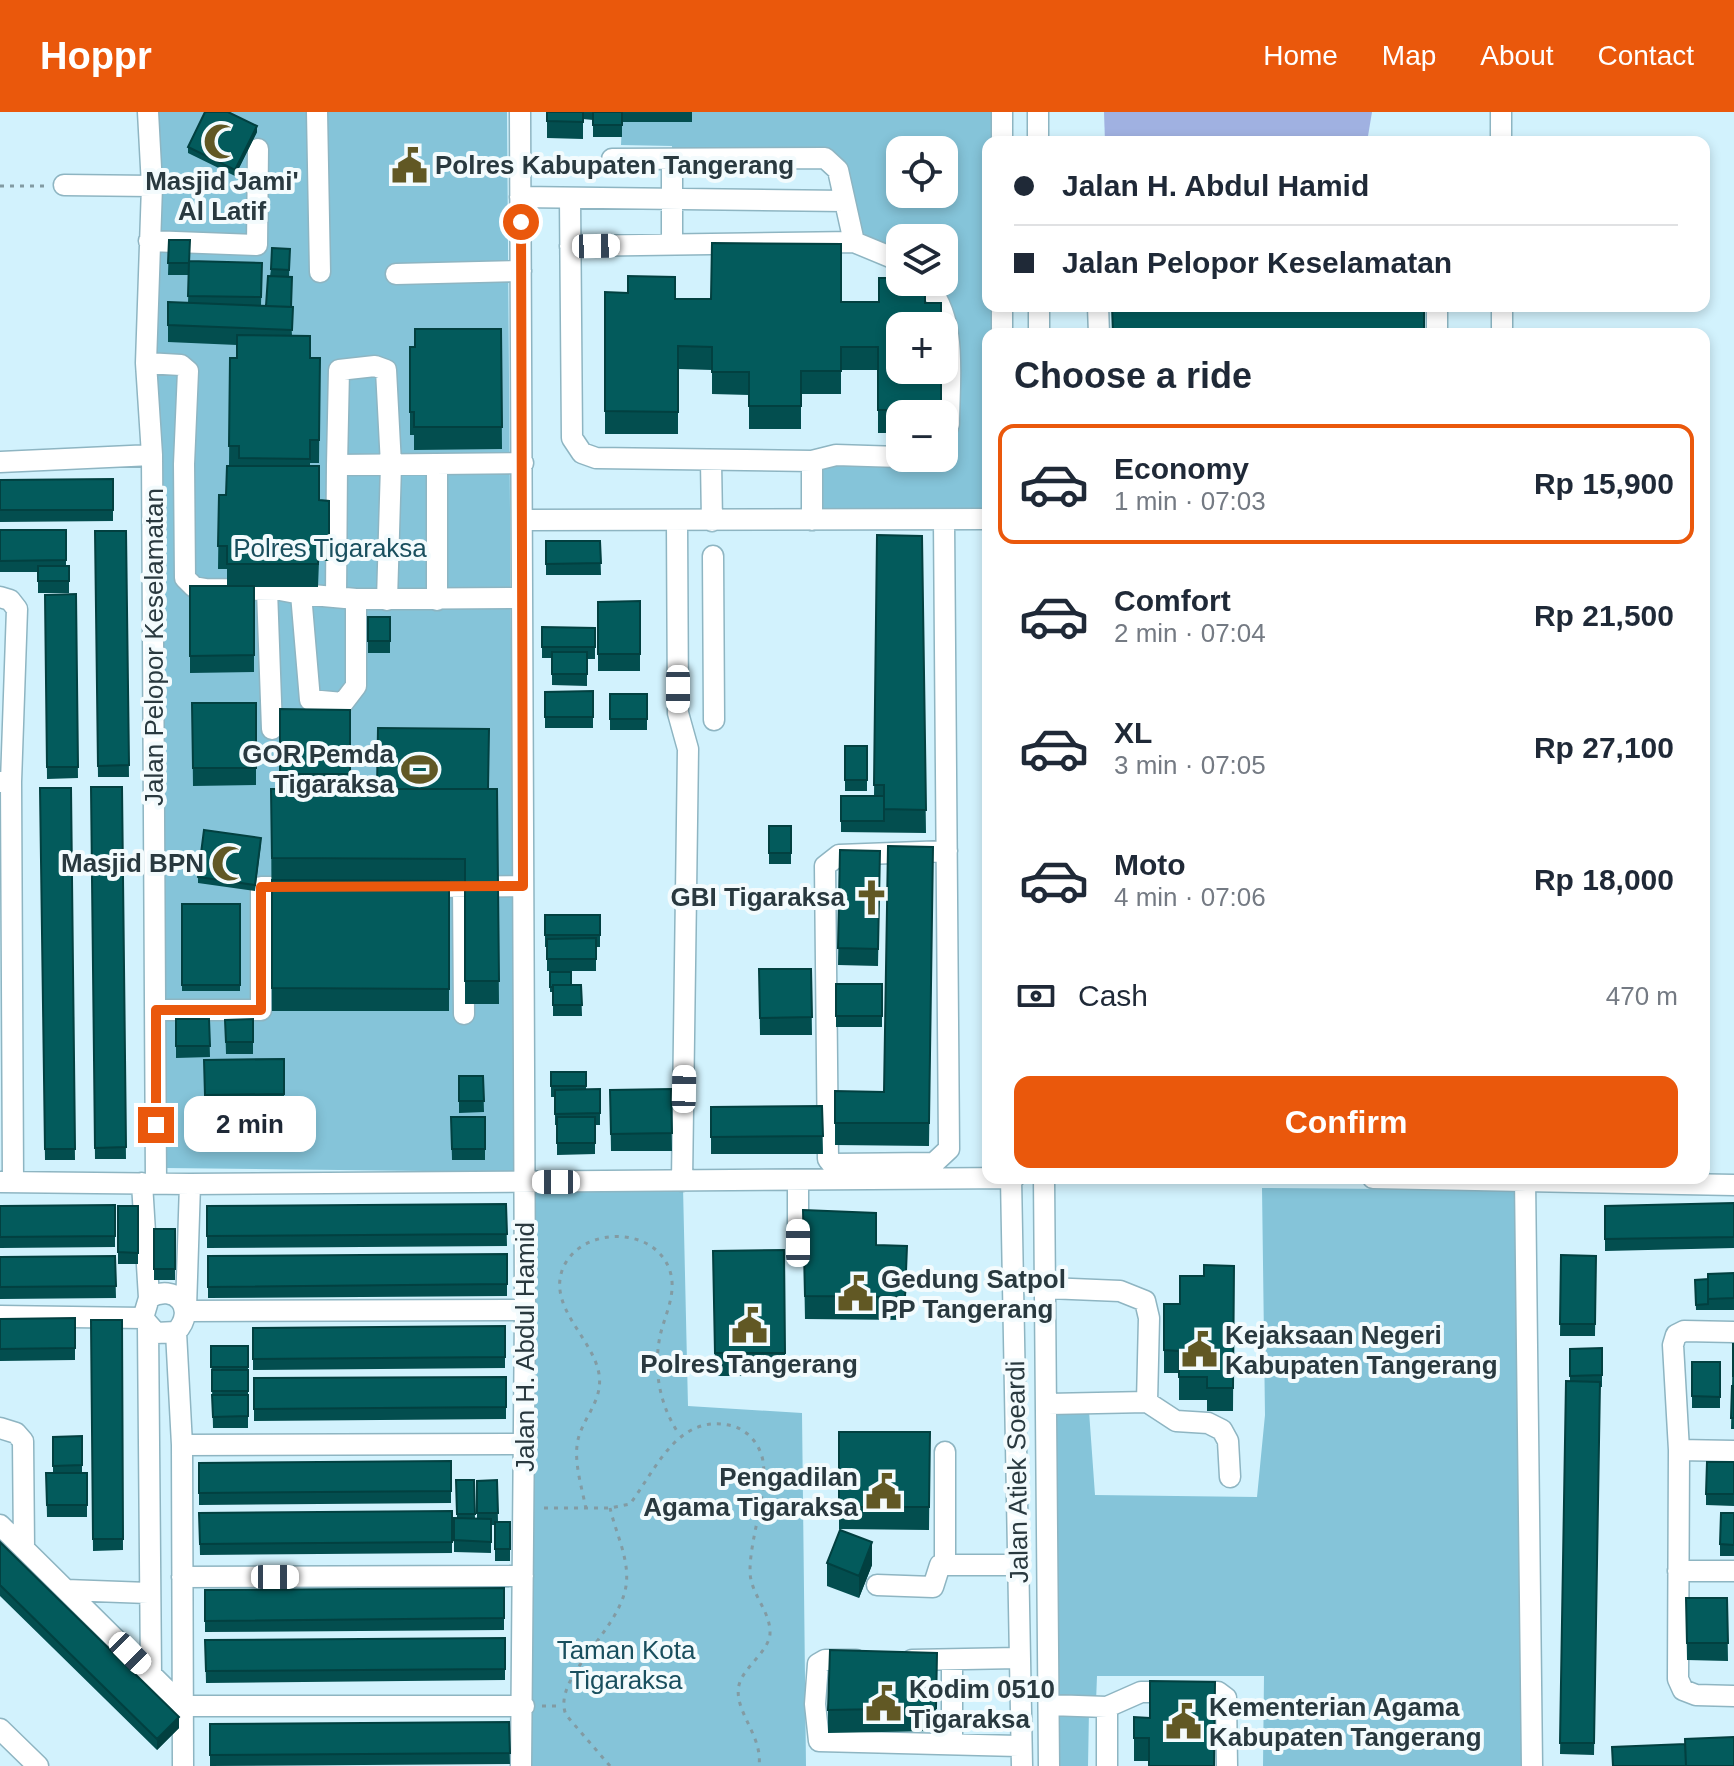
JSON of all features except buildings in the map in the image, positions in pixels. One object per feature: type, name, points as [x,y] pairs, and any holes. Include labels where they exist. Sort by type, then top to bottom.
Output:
[{"type":"street","name":"Jalan Pelopor Keselamatan","points":[[148,112],[152,186],[146,363],[152,455],[156,1010],[147,1314],[151,1674]]},
{"type":"street","points":[[317,112],[320,272]]},
{"type":"street","name":"Jalan H. Abdul Hamid","points":[[520,112],[525,1183],[524,1706],[521,1766]]},
{"type":"street","points":[[1002,112],[1002,136]]},
{"type":"street","points":[[1038,112],[1038,136]]},
{"type":"street","points":[[1501,112],[1501,136]]},
{"type":"street","points":[[149,241],[257,245],[258,149]]},
{"type":"street","points":[[612,159],[825,158],[838,170],[854,242]]},
{"type":"street","points":[[672,159],[672,245]]},
{"type":"street","points":[[64,185],[152,186]]},
{"type":"street","points":[[520,197],[844,201]]},
{"type":"street","points":[[570,199],[572,438],[582,453],[596,458],[711,461],[812,461],[836,455],[886,457]]},
{"type":"street","points":[[570,246],[854,242],[886,255]]},
{"type":"street","points":[[396,274],[521,271]]},
{"type":"street","points":[[934,296],[949,333],[949,400]]},
{"type":"street","points":[[146,363],[181,365],[188,371],[184,479],[185,578],[194,587],[387,600],[522,598]]},
{"type":"street","points":[[301,594],[305,615],[307,693],[310,700],[316,703],[343,703],[356,686],[346,598],[337,465],[339,370],[375,366],[388,374],[391,465],[387,600]]},
{"type":"street","points":[[0,462],[152,455]]},
{"type":"street","points":[[711,461],[712,521]]},
{"type":"street","points":[[812,461],[812,520]]},
{"type":"street","points":[[337,465],[523,463]]},
{"type":"street","points":[[437,464],[437,600]]},
{"type":"street","points":[[523,520],[982,519]]},
{"type":"street","points":[[944,521],[947,851],[949,1149],[934,1163],[832,1164],[828,1159],[825,866],[839,855],[947,851]]},
{"type":"street","points":[[677,522],[678,713],[688,749],[682,1181]]},
{"type":"street","points":[[713,556],[714,720]]},
{"type":"street","points":[[267,590],[272,729]]},
{"type":"street","points":[[0,597],[10,600],[17,609],[5,782],[7,1182],[525,1183],[982,1178]]},
{"type":"street","points":[[678,642],[713,641]]},
{"type":"street","points":[[399,887],[523,886]]},
{"type":"street","points":[[156,1010],[261,1010],[261,887],[320,887]]},
{"type":"street","points":[[463,887],[464,1014]]},
{"type":"street","points":[[798,1181],[798,1243]]},
{"type":"street","points":[[183,1766],[182,1445],[176,1332],[184,1323],[186,1310],[190,1184]]},
{"type":"street","name":"Jalan Atiek Soeardi","points":[[1012,1184],[1022,1756]]},
{"type":"street","name":"Jalan Atiek Soeardi","points":[[1044,1184],[1048,1288],[1049,1766]]},
{"type":"street","points":[[1525,1184],[1532,1766]]},
{"type":"street","points":[[1699,1184],[1734,1185]]},
{"type":"street","points":[[1048,1288],[1120,1291],[1145,1301],[1149,1318],[1147,1402]]},
{"type":"street","points":[[147,1314],[158,1292],[170,1292],[180,1298],[186,1310]]},
{"type":"street","points":[[186,1310],[525,1310]]},
{"type":"street","points":[[0,1316],[147,1314]]},
{"type":"street","points":[[147,1314],[156,1333],[176,1332]]},
{"type":"street","points":[[1734,1332],[1684,1331],[1676,1335],[1673,1345],[1679,1450],[1678,1679],[1683,1690],[1696,1695],[1734,1696]]},
{"type":"street","points":[[1048,1404],[1147,1402],[1176,1421],[1208,1423],[1222,1430],[1228,1441],[1230,1477]]},
{"type":"street","points":[[0,1428],[16,1433],[23,1441],[24,1548]]},
{"type":"street","points":[[182,1445],[525,1444]]},
{"type":"street","points":[[1679,1450],[1734,1451]]},
{"type":"street","points":[[945,1452],[945,1565]]},
{"type":"street","points":[[0,1525],[183,1706],[524,1706]]},
{"type":"street","points":[[877,1585],[933,1587],[938,1566],[945,1565],[1018,1565]]},
{"type":"street","points":[[1678,1571],[1734,1571]]},
{"type":"street","points":[[182,1577],[523,1576]]},
{"type":"street","points":[[66,1590],[148,1593]]},
{"type":"street","points":[[1020,1658],[825,1660],[818,1664],[815,1704],[819,1741],[952,1744],[1022,1756]]},
{"type":"street","points":[[952,1660],[952,1744]]},
{"type":"street","points":[[1049,1705],[1107,1707],[1141,1692],[1224,1694],[1227,1766]]},
{"type":"street","points":[[1107,1707],[1107,1766]]},
{"type":"street","points":[[0,1729],[38,1766]]},
{"type":"path","points":[[0,186],[64,185]]},
{"type":"path","points":[[586,1509],[577,1451],[579,1436],[599,1395],[599,1375],[594,1357],[566,1310],[560,1291],[562,1271],[573,1251],[595,1239],[615,1235],[636,1240],[660,1253],[670,1271],[672,1289],[660,1337],[659,1386],[665,1414],[680,1435]]},
{"type":"path","points":[[524,1508],[586,1509],[630,1504],[680,1435],[696,1426],[729,1425],[752,1437],[763,1460],[750,1579],[769,1624],[770,1637],[739,1684],[738,1696],[761,1749],[759,1766]]},
{"type":"path","points":[[610,1508],[626,1563],[626,1586],[613,1620],[585,1662],[566,1682],[562,1706],[566,1715],[610,1766]]},
{"type":"green space","name":"Polres Tigaraksa","points":[[148,112],[507,112],[515,1172],[165,1168]]},
{"type":"green space","points":[[692,112],[1002,112],[1002,136],[982,136],[982,312],[1002,312],[1002,328],[982,328],[982,519],[812,520],[812,461],[886,459],[886,472],[958,472],[958,400],[946,400],[947,384],[958,384],[958,312],[939,312],[931,296],[958,296],[958,224],[886,224],[886,255],[854,242],[834,164],[672,159],[672,146],[621,145],[622,122],[692,122]]},
{"type":"green space","name":"Taman Kota Tigaraksa","points":[[526,1187],[683,1187],[688,1406],[802,1413],[806,1766],[525,1766]]},
{"type":"green space","points":[[1262,1188],[1519,1190],[1530,1766],[1263,1766],[1264,1676],[1097,1676],[1096,1702],[1050,1701],[1051,1410],[1089,1411],[1095,1495],[1257,1497],[1265,1415]]},
{"type":"green space","points":[[1051,1709],[1089,1710],[1088,1766],[1052,1766]]},
{"type":"shaded area","points":[[1104,112],[1372,112],[1368,136],[1105,136]]},
{"type":"place","name":"Masjid Jami' Al Latif","points":[[222,142]]},
{"type":"place","name":"Polres Kabupaten Tangerang","points":[[409,165]]},
{"type":"place","name":"GOR Pemda Tigaraksa","points":[[420,769]]},
{"type":"place","name":"Masjid BPN","points":[[230,863]]},
{"type":"place","name":"GBI Tigaraksa","points":[[871,897]]},
{"type":"place","name":"Gedung Satpol PP Tangerang","points":[[855,1294]]},
{"type":"place","name":"Polres Tangerang","points":[[749,1325]]},
{"type":"place","name":"Kejaksaan Negeri Kabupaten Tangerang","points":[[1199,1350]]},
{"type":"place","name":"Pengadilan Agama Tigaraksa","points":[[884,1492]]},
{"type":"place","name":"Kodim 0510 Tigaraksa","points":[[883,1704]]},
{"type":"place","name":"Kementerian Agama Kabupaten Tangerang","points":[[1183,1722]]},
{"type":"route","points":[[156,1125],[156,1010],[261,1010],[261,887],[523,886],[521,222]]}]
